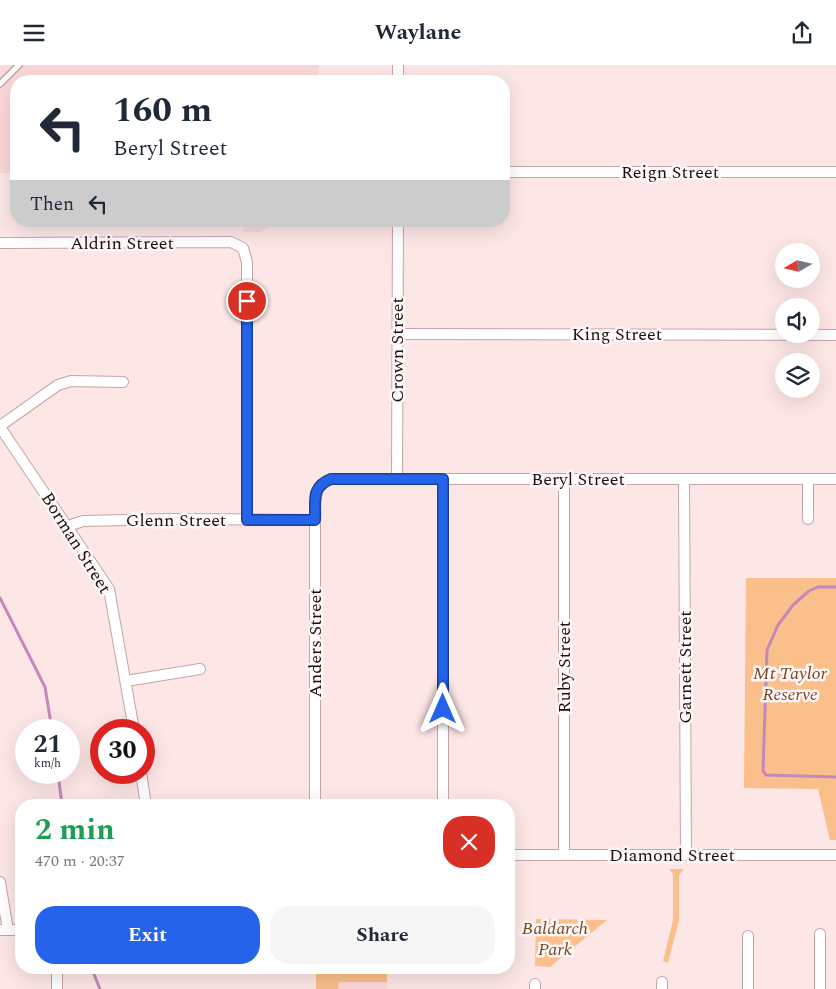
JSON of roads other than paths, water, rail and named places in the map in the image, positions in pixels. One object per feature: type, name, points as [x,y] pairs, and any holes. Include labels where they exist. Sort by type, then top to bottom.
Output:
[{"type":"street","name":"Reign Street","points":[[510,172],[836,172]]},
{"type":"street","name":"Crown Street","points":[[398,227],[398,479]]},
{"type":"street","name":"Aldrin Street","points":[[0,243],[231,243],[243,248],[247,262],[247,520]]},
{"type":"street","name":"King Street","points":[[398,334],[836,335]]},
{"type":"street","points":[[0,426],[58,385],[71,381],[123,382]]},
{"type":"street","name":"Borman Street","points":[[0,426],[109,589],[132,719]]},
{"type":"street","name":"Beryl Street","points":[[321,483],[331,479],[836,479]]},
{"type":"street","points":[[443,479],[443,799]]},
{"type":"street","name":"Ruby Street","points":[[564,479],[564,855]]},
{"type":"street","name":"Garnett Street","points":[[684,479],[686,855]]},
{"type":"street","points":[[808,479],[808,519]]},
{"type":"street","name":"Anders Street","points":[[315,799],[315,520],[316,490],[321,483]]},
{"type":"street","name":"Glenn Street","points":[[68,526],[82,521],[315,520]]},
{"type":"street","points":[[126,681],[200,669]]},
{"type":"street","points":[[143,784],[145,799]]},
{"type":"street","name":"Diamond Street","points":[[515,855],[836,855]]},
{"type":"street","points":[[0,882],[4,930]]},
{"type":"street","points":[[820,934],[820,989]]},
{"type":"street","points":[[748,936],[748,989]]},
{"type":"street","points":[[57,989],[58,974]]},
{"type":"lane","points":[[0,84],[18,65]]},
{"type":"waterway","points":[[836,587],[818,587],[809,591],[793,605],[778,625],[767,650],[763,771],[766,775],[836,777]]},
{"type":"waterway","points":[[0,598],[45,687],[50,719]]},
{"type":"waterway","points":[[59,784],[61,799]]},
{"type":"waterway","points":[[94,974],[100,989]]},
{"type":"park label","name":"Mt Taylor Reserve","points":[[790,684]]},
{"type":"park label","name":"Baldarch Park","points":[[555,938]]}]
